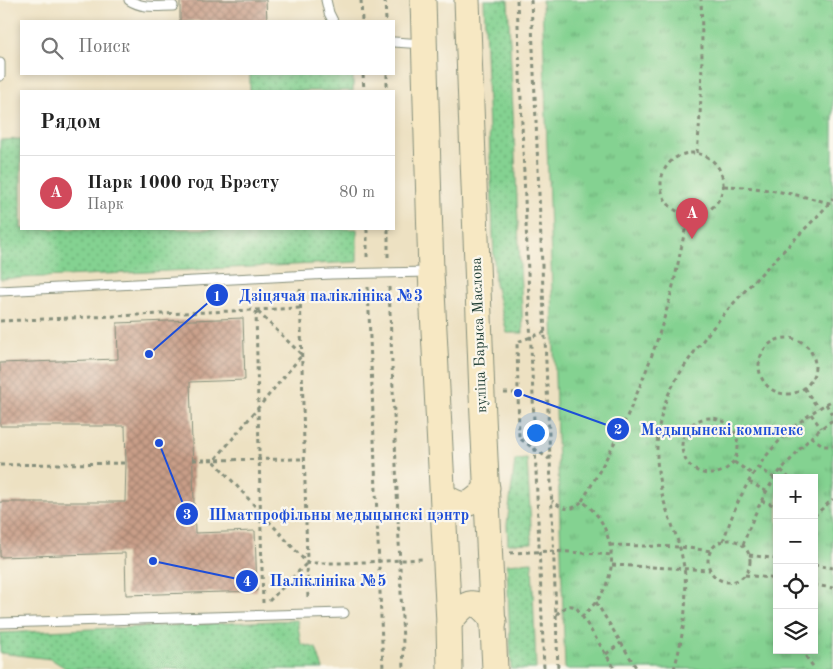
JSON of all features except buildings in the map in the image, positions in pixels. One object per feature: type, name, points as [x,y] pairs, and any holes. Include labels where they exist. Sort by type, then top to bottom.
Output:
[{"type":"main road","points":[[423,0],[432,272],[450,669]]},
{"type":"main road","name":"вуліца Барыса Маслова","points":[[467,0],[495,669]]},
{"type":"main road","points":[[442,495],[451,502],[470,503],[477,500],[487,488]]},
{"type":"main road","points":[[449,623],[462,607],[470,604],[478,605],[485,610],[494,622]]},
{"type":"lane","points":[[129,0],[148,7],[173,6]]},
{"type":"lane","points":[[326,0],[332,20]]},
{"type":"lane","points":[[395,42],[425,44]]},
{"type":"lane","points":[[0,63],[0,76]]},
{"type":"lane","points":[[0,291],[388,272],[432,272]]},
{"type":"lane","points":[[0,623],[344,613]]},
{"type":"path","points":[[360,0],[362,20]]},
{"type":"path","points":[[385,0],[386,20]]},
{"type":"path","points":[[517,0],[544,669]]},
{"type":"path","points":[[531,0],[558,669]]},
{"type":"path","points":[[697,153],[703,55],[701,0]]},
{"type":"path","points":[[363,75],[364,90]]},
{"type":"path","points":[[387,75],[387,90]]},
{"type":"path","points":[[697,153],[714,161],[724,179],[724,186],[721,198],[715,206],[698,216],[688,216],[679,213],[664,200],[661,180],[669,163],[677,156],[697,153]]},
{"type":"path","points":[[724,186],[758,188],[802,196],[831,204]]},
{"type":"path","points":[[674,669],[683,630],[685,603],[684,568],[680,547],[660,487],[656,454],[660,422],[668,396],[680,372],[718,322],[831,204],[833,198]]},
{"type":"path","points":[[552,501],[567,509],[576,507],[582,501],[621,430],[654,351],[671,296],[688,216]]},
{"type":"path","points":[[367,230],[383,669]]},
{"type":"path","points":[[388,230],[388,272],[404,669]]},
{"type":"path","points":[[299,276],[308,614]]},
{"type":"path","points":[[0,321],[300,308]]},
{"type":"path","points":[[256,310],[263,607],[307,563],[378,561]]},
{"type":"path","points":[[256,310],[302,355]]},
{"type":"path","points":[[545,332],[517,342],[519,438],[550,459]]},
{"type":"path","points":[[787,337],[796,338],[810,348],[816,365],[815,374],[811,382],[804,388],[788,394],[779,393],[765,383],[759,366],[760,358],[764,349],[770,343],[787,337]]},
{"type":"path","points":[[214,461],[302,355]]},
{"type":"path","points":[[804,388],[818,408]]},
{"type":"path","points":[[723,541],[735,508],[749,482],[770,452],[783,437],[818,408],[833,400]]},
{"type":"path","points":[[778,474],[811,437],[833,418],[826,404]]},
{"type":"path","points":[[811,414],[820,428]]},
{"type":"path","points":[[710,417],[719,418],[727,422],[733,428],[739,445],[738,454],[734,462],[728,468],[711,474],[702,473],[694,469],[688,463],[682,446],[687,430],[693,423],[710,417]]},
{"type":"path","points":[[811,437],[824,446],[833,446]]},
{"type":"path","points":[[193,460],[304,459]]},
{"type":"path","points":[[214,461],[307,563]]},
{"type":"path","points":[[734,462],[754,475]]},
{"type":"path","points":[[0,465],[126,463]]},
{"type":"path","points":[[758,468],[773,477]]},
{"type":"path","points":[[781,470],[785,474]]},
{"type":"path","points":[[743,545],[749,526],[773,480]]},
{"type":"path","points":[[749,482],[766,491]]},
{"type":"path","points":[[818,512],[833,499]]},
{"type":"path","points":[[582,501],[602,521],[606,529],[612,555],[612,565],[604,592],[582,616]]},
{"type":"path","points":[[761,501],[773,505]]},
{"type":"path","points":[[729,540],[743,545],[750,561],[749,569],[745,574],[738,581],[729,582],[721,581],[714,576],[708,562],[714,547],[723,541],[729,540]]},
{"type":"path","points":[[610,545],[680,547],[711,551]]},
{"type":"path","points":[[554,551],[612,555]]},
{"type":"path","points":[[749,555],[773,558]]},
{"type":"path","points":[[612,565],[710,570]]},
{"type":"path","points":[[818,566],[833,568]]},
{"type":"path","points":[[745,574],[773,578]]},
{"type":"path","points":[[818,586],[833,588]]},
{"type":"path","points":[[596,602],[637,669]]},
{"type":"path","points":[[556,615],[564,607],[572,605],[576,607],[615,669]]},
{"type":"path","points":[[606,654],[621,643]]},
{"type":"path","points":[[804,654],[815,669]]},
{"type":"green space","points":[[484,0],[508,0],[523,333],[507,333],[495,284]]},
{"type":"green space","points":[[542,0],[833,0],[833,669],[565,669]]},
{"type":"green space","points":[[250,75],[353,75],[353,90],[250,90]]},
{"type":"green space","points":[[20,139],[20,230],[357,230],[357,262],[0,279],[0,140]]},
{"type":"green space","points":[[527,459],[532,543],[508,544],[507,525],[515,460]]},
{"type":"green space","points":[[532,562],[536,669],[511,669],[507,564]]},
{"type":"green space","points":[[297,620],[301,644],[316,648],[323,669],[67,669],[51,659],[0,653],[0,633]]},
{"type":"place","name":"Парк 1000 год Брэсту","points":[[692,239]]},
{"type":"place","name":"Дзіцячая паліклініка №3","points":[[149,354]]},
{"type":"place","name":"Медыцынскі комплекс","points":[[518,393]]},
{"type":"place","name":"Шматпрофільны медыцынскі цэнтр","points":[[159,443]]},
{"type":"place","name":"Паліклініка №5","points":[[153,561]]}]
